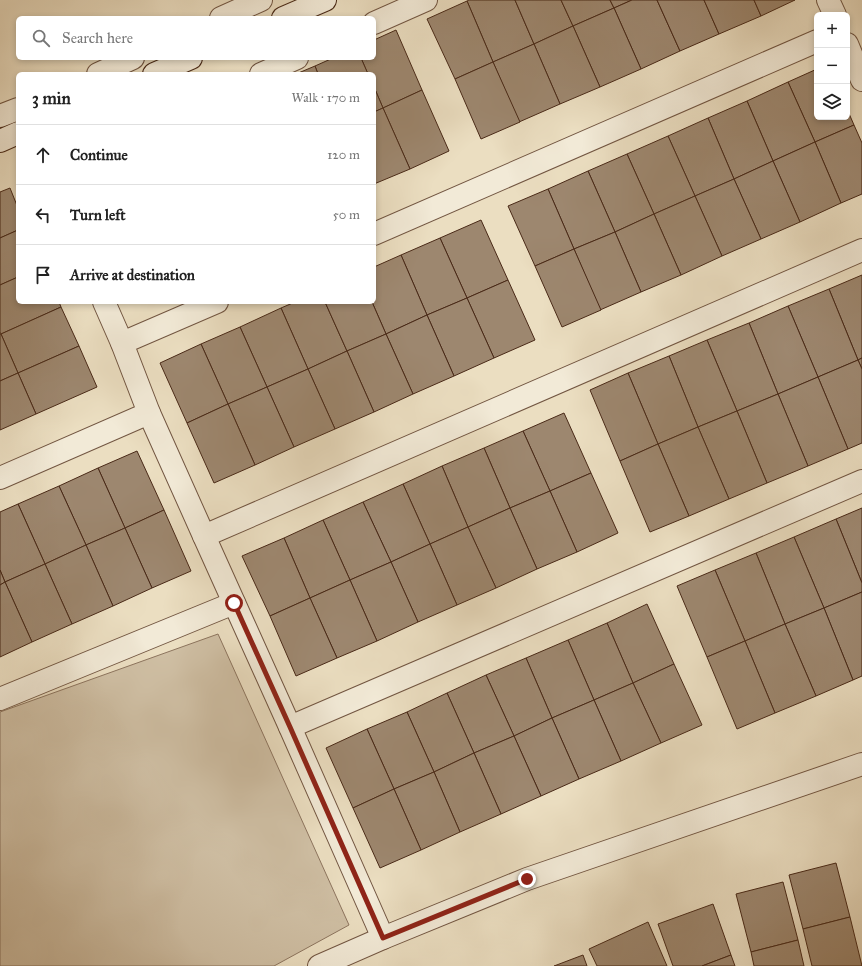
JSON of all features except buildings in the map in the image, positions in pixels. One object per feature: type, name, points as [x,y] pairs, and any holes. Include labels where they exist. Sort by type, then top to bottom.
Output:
[{"type":"street","points":[[225,16],[261,0]]},
{"type":"street","points":[[288,16],[325,0]]},
{"type":"street","points":[[376,22],[426,0]]},
{"type":"street","points":[[828,0],[834,12]]},
{"type":"street","points":[[376,233],[814,42]]},
{"type":"street","points":[[849,48],[862,80]]},
{"type":"street","points":[[102,72],[129,60]]},
{"type":"street","points":[[159,72],[186,60]]},
{"type":"street","points":[[266,72],[292,60]]},
{"type":"street","points":[[0,116],[16,110]]},
{"type":"street","points":[[0,141],[16,134]]},
{"type":"street","points":[[204,536],[862,250]]},
{"type":"street","points":[[105,304],[122,343],[149,414],[383,938]]},
{"type":"street","points":[[122,343],[211,304]]},
{"type":"street","points":[[0,478],[149,414]]},
{"type":"street","points":[[290,727],[862,481]]},
{"type":"street","points":[[0,699],[234,603]]},
{"type":"street","points":[[319,966],[527,879],[862,764]]},
{"type":"shaded area","points":[[218,634],[349,925],[274,966],[0,966],[0,712]]},
{"type":"route","points":[[234,603],[383,938],[527,879]]}]
